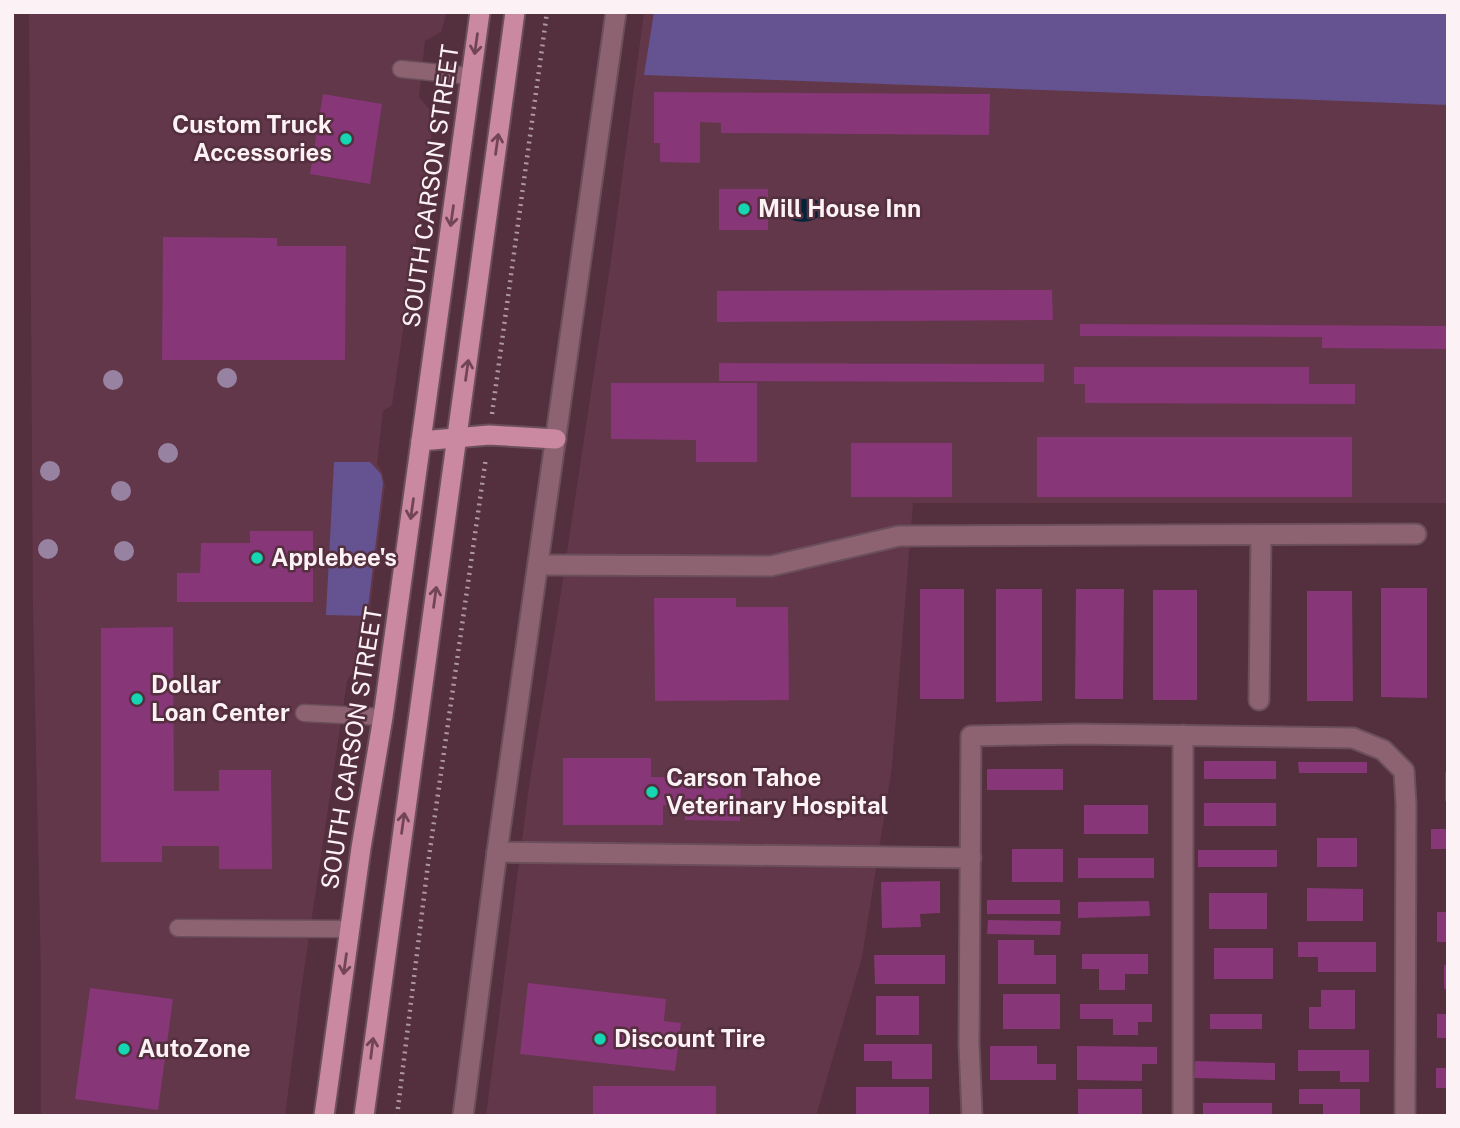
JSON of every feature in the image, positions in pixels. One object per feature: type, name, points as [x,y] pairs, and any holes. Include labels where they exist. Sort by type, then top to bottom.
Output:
[{"type":"main road","name":"SOUTH CARSON STREET","points":[[324,1116],[361,848],[383,716],[480,12]]},
{"type":"main road","points":[[363,1116],[515,12]]},
{"type":"main road","points":[[421,441],[503,435],[556,439]]},
{"type":"street","points":[[463,1116],[497,852],[616,12]]},
{"type":"street","points":[[538,565],[771,566],[899,536],[1416,534]]},
{"type":"street","points":[[1259,700],[1261,535]]},
{"type":"street","points":[[972,1116],[969,1044],[971,736],[1078,734],[1353,737],[1383,750],[1404,771],[1405,1116]]},
{"type":"street","points":[[1183,735],[1183,1116]]},
{"type":"street","points":[[497,852],[971,858]]},
{"type":"lane","points":[[401,69],[471,76]]},
{"type":"lane","points":[[304,713],[383,716]]},
{"type":"lane","points":[[178,928],[350,929]]},
{"type":"path","points":[[496,385],[547,12]]},
{"type":"path","points":[[397,1116],[430,851],[484,478]]},
{"type":"shaded area","points":[[29,12],[447,12],[441,32],[425,41],[419,97],[430,110],[433,125],[392,405],[383,411],[377,464],[385,485],[369,618],[365,618],[352,673],[347,681],[285,1116],[41,1116],[41,975],[33,613]]},
{"type":"shaded area","points":[[644,12],[1448,12],[1448,503],[913,503],[892,767],[862,957],[816,1116],[486,1116],[529,786],[612,253]]},
{"type":"shaded area","points":[[654,12],[1448,12],[1448,105],[644,75]]},
{"type":"shaded area","points":[[334,462],[370,462],[381,474],[383,483],[367,616],[326,615]]},
{"type":"water","points":[[814,199],[822,203],[824,211],[820,216],[808,221],[794,221],[778,209],[789,200]]},
{"type":"building","points":[[654,92],[990,94],[989,135],[721,133],[721,123],[700,122],[700,163],[660,162],[660,143],[654,143]]},
{"type":"building","name":"Custom Truck Accessories","points":[[323,94],[382,104],[370,184],[310,174]]},
{"type":"building","name":"Mill House Inn","points":[[719,189],[768,189],[768,230],[719,230]]},
{"type":"building","points":[[163,237],[277,238],[277,246],[346,246],[345,360],[162,360]]},
{"type":"building","points":[[1052,290],[1053,320],[717,322],[717,291]]},
{"type":"building","points":[[1080,324],[1448,326],[1448,349],[1322,348],[1322,337],[1080,336]]},
{"type":"building","points":[[719,363],[1044,364],[1044,382],[719,381]]},
{"type":"building","points":[[1074,367],[1309,367],[1309,384],[1355,384],[1355,404],[1085,403],[1085,384],[1074,384]]},
{"type":"building","points":[[611,383],[757,383],[757,462],[696,462],[696,440],[611,439]]},
{"type":"building","points":[[1037,437],[1352,437],[1352,497],[1037,497]]},
{"type":"building","points":[[851,443],[952,443],[952,497],[851,497]]},
{"type":"building","name":"Applebee's","points":[[250,531],[313,531],[313,602],[177,602],[177,573],[200,573],[201,543],[250,543]]},
{"type":"building","points":[[1381,588],[1427,588],[1427,698],[1381,697]]},
{"type":"building","points":[[920,589],[964,589],[964,699],[920,699]]},
{"type":"building","points":[[996,589],[1042,589],[1042,701],[996,702]]},
{"type":"building","points":[[1076,589],[1124,589],[1123,699],[1075,699]]},
{"type":"building","points":[[1153,590],[1197,590],[1197,700],[1153,700]]},
{"type":"building","points":[[1307,591],[1352,591],[1353,701],[1307,701]]},
{"type":"building","points":[[654,598],[736,598],[736,607],[788,607],[789,700],[655,701]]},
{"type":"building","name":"Dollar Loan Center","points":[[173,627],[174,791],[219,791],[219,770],[271,770],[272,869],[219,869],[219,846],[162,846],[162,862],[101,862],[101,628]]},
{"type":"building","name":"Carson Tahoe Veterinary Hospital","points":[[563,758],[651,758],[651,777],[741,778],[740,821],[685,820],[685,805],[663,805],[663,825],[563,825]]},
{"type":"building","points":[[1204,761],[1276,761],[1276,779],[1204,779]]},
{"type":"building","points":[[1298,762],[1367,762],[1367,773],[1299,773]]},
{"type":"building","points":[[987,769],[1063,769],[1063,790],[987,790]]},
{"type":"building","points":[[1445,772],[1448,772],[1448,801],[1445,801]]},
{"type":"building","points":[[1204,803],[1276,803],[1276,826],[1204,826]]},
{"type":"building","points":[[1084,805],[1148,805],[1148,834],[1084,834]]},
{"type":"building","points":[[1431,829],[1448,829],[1448,849],[1431,849]]},
{"type":"building","points":[[1317,838],[1357,838],[1357,867],[1317,867]]},
{"type":"building","points":[[1012,849],[1063,849],[1063,882],[1012,882]]},
{"type":"building","points":[[1198,850],[1277,850],[1277,867],[1198,867]]},
{"type":"building","points":[[1078,858],[1154,858],[1154,878],[1078,878]]},
{"type":"building","points":[[940,881],[940,913],[920,914],[921,927],[882,928],[881,882]]},
{"type":"building","points":[[1307,888],[1363,889],[1363,921],[1307,921]]},
{"type":"building","points":[[1209,893],[1267,893],[1267,929],[1209,929]]},
{"type":"building","points":[[987,900],[1060,900],[1060,914],[987,914]]},
{"type":"building","points":[[1149,901],[1150,916],[1078,918],[1078,902]]},
{"type":"building","points":[[1437,912],[1448,912],[1448,942],[1437,942]]},
{"type":"building","points":[[988,920],[1061,921],[1060,935],[987,934]]},
{"type":"building","points":[[998,940],[1034,940],[1034,955],[1056,955],[1056,984],[998,984]]},
{"type":"building","points":[[1298,942],[1376,942],[1376,972],[1318,972],[1318,957],[1298,957]]},
{"type":"building","points":[[1214,948],[1273,948],[1273,979],[1214,979]]},
{"type":"building","points":[[1082,954],[1148,954],[1148,974],[1125,974],[1125,990],[1099,990],[1099,969],[1082,969]]},
{"type":"building","points":[[874,955],[945,955],[945,984],[875,984]]},
{"type":"building","points":[[1444,965],[1448,965],[1448,989],[1444,989]]},
{"type":"building","name":"Discount Tire","points":[[528,983],[666,999],[664,1021],[681,1023],[675,1071],[520,1054]]},
{"type":"building","name":"AutoZone","points":[[90,988],[173,999],[158,1110],[75,1099]]},
{"type":"building","points":[[1321,990],[1355,990],[1355,1029],[1309,1029],[1309,1007],[1321,1007]]},
{"type":"building","points":[[1003,994],[1060,994],[1060,1029],[1003,1029]]},
{"type":"building","points":[[876,996],[919,996],[919,1035],[876,1035]]},
{"type":"building","points":[[1080,1004],[1152,1004],[1152,1022],[1138,1022],[1138,1035],[1113,1035],[1113,1019],[1080,1019]]},
{"type":"building","points":[[1210,1014],[1262,1014],[1262,1029],[1210,1029]]},
{"type":"building","points":[[1437,1014],[1448,1014],[1448,1038],[1437,1038]]},
{"type":"building","points":[[864,1044],[932,1044],[932,1079],[892,1079],[892,1061],[864,1061]]},
{"type":"building","points":[[990,1046],[1037,1046],[1037,1064],[1056,1064],[1056,1080],[990,1080]]},
{"type":"building","points":[[1077,1046],[1157,1047],[1157,1064],[1142,1064],[1142,1081],[1077,1080]]},
{"type":"building","points":[[1298,1050],[1369,1050],[1369,1082],[1340,1082],[1340,1071],[1298,1071]]},
{"type":"building","points":[[1195,1061],[1275,1063],[1275,1080],[1194,1078]]},
{"type":"building","points":[[1436,1068],[1448,1068],[1448,1088],[1436,1088]]},
{"type":"building","points":[[593,1086],[716,1086],[716,1116],[593,1116]]},
{"type":"building","points":[[856,1087],[929,1087],[929,1116],[856,1116]]},
{"type":"building","points":[[1078,1089],[1142,1089],[1142,1116],[1078,1116]]},
{"type":"building","points":[[1299,1089],[1360,1089],[1360,1116],[1323,1116],[1323,1104],[1299,1104]]},
{"type":"building","points":[[1203,1103],[1272,1103],[1272,1116],[1203,1116]]},
{"type":"place","name":"Custom Truck Accessories","points":[[346,139]]},
{"type":"place","name":"Mill House Inn","points":[[744,209]]},
{"type":"place","name":"Applebee's","points":[[257,558]]},
{"type":"place","name":"Dollar Loan Center","points":[[137,699]]},
{"type":"place","name":"Carson Tahoe Veterinary Hospital","points":[[652,792]]},
{"type":"place","name":"Discount Tire","points":[[600,1039]]},
{"type":"place","name":"AutoZone","points":[[124,1049]]}]
